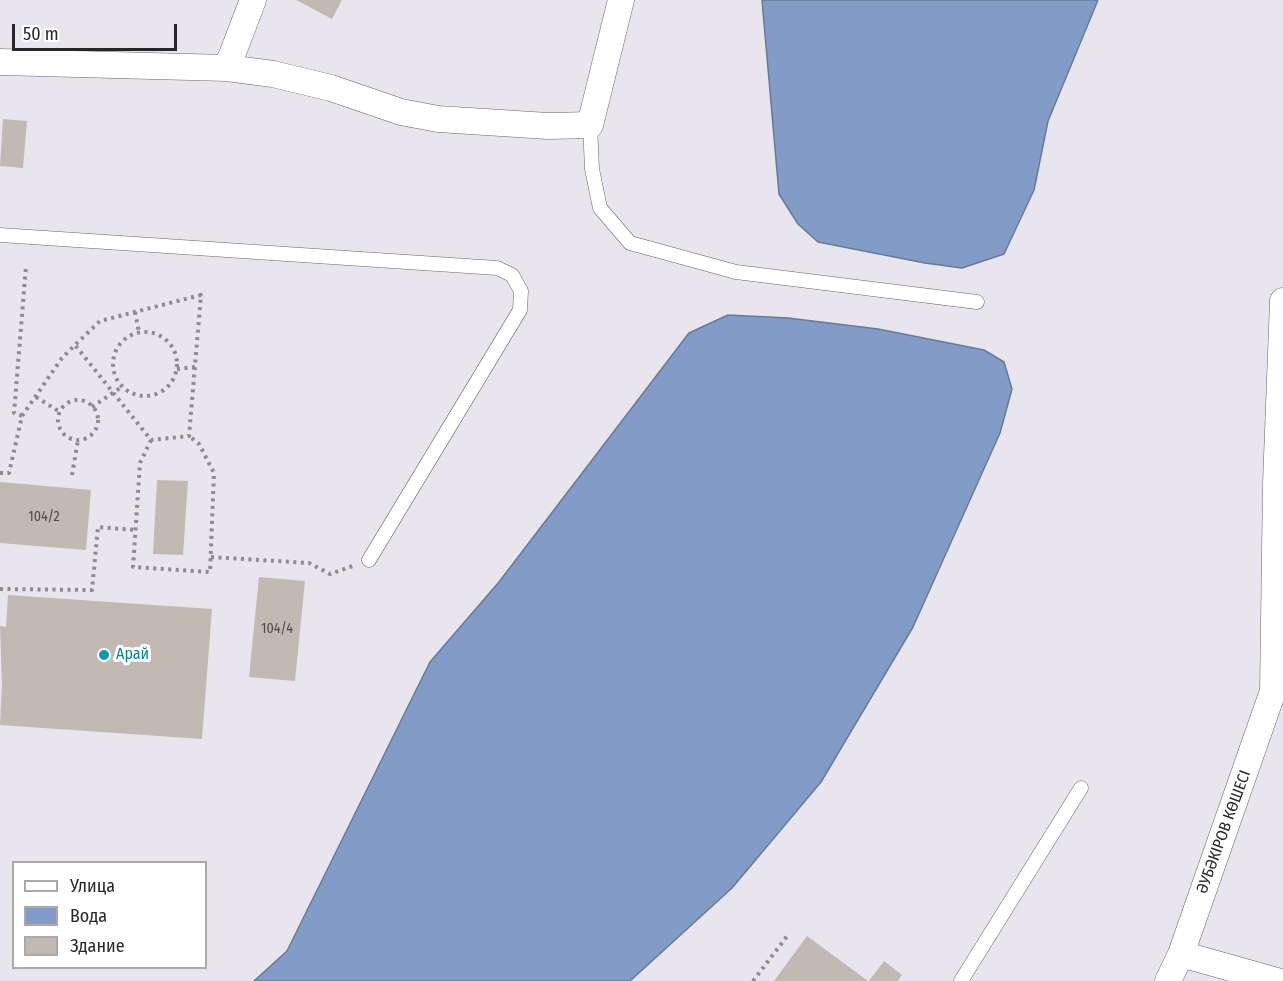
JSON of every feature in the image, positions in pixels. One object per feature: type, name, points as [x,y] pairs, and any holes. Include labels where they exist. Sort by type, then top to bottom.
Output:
[{"type":"street","points":[[227,68],[253,0]]},
{"type":"street","points":[[0,63],[227,68],[273,74],[331,88],[401,112],[438,118],[524,125],[590,125],[621,0]]},
{"type":"street","name":"ӘУБӘКІРОВ КӨШЕСІ","points":[[1168,981],[1181,954],[1278,691],[1276,483],[1283,301]]},
{"type":"street","points":[[1181,954],[1277,981]]},
{"type":"lane","points":[[590,125],[592,168],[600,208],[630,243],[736,272],[977,302]]},
{"type":"lane","points":[[0,235],[497,268],[512,275],[521,291],[520,310],[369,560]]},
{"type":"lane","points":[[961,981],[1082,788]]},
{"type":"path","points":[[22,416],[14,413],[26,266]]},
{"type":"path","points":[[0,473],[9,473],[22,416],[62,358],[100,321],[201,295],[189,436]]},
{"type":"path","points":[[135,312],[139,332]]},
{"type":"path","points":[[139,332],[154,333],[167,340],[176,354],[177,369],[171,383],[159,393],[144,396],[129,392],[118,381],[113,366],[115,351],[124,339],[139,332]]},
{"type":"path","points":[[75,345],[151,440]]},
{"type":"path","points":[[177,369],[195,367]]},
{"type":"path","points":[[92,407],[123,386]]},
{"type":"path","points":[[36,397],[60,412]]},
{"type":"path","points":[[76,400],[90,403],[92,407],[98,415],[97,429],[87,440],[72,441],[61,433],[57,419],[63,406],[76,400]]},
{"type":"path","points":[[189,436],[199,444],[214,473],[210,572],[133,567],[140,463],[151,440],[189,436]]},
{"type":"path","points":[[72,476],[78,440]]},
{"type":"path","points":[[0,589],[92,590],[98,527],[135,530]]},
{"type":"path","points":[[211,557],[309,562],[330,574],[369,560]]},
{"type":"path","points":[[753,981],[788,935]]},
{"type":"water","points":[[762,0],[1098,0],[1048,121],[1034,190],[1004,254],[962,268],[925,263],[818,242],[798,224],[779,194]]},
{"type":"water","points":[[728,315],[788,318],[878,329],[984,350],[1004,362],[1012,389],[1000,433],[913,627],[821,782],[732,888],[630,981],[254,981],[287,951],[430,662],[499,582],[689,333]]},
{"type":"building","points":[[296,0],[342,0],[332,19]]},
{"type":"building","points":[[3,119],[27,121],[23,168],[0,166]]},
{"type":"building","points":[[157,480],[188,481],[183,555],[153,554]]},
{"type":"building","points":[[0,482],[91,490],[86,550],[0,543]]},
{"type":"building","points":[[259,577],[305,581],[295,681],[249,677]]},
{"type":"building","name":"Арай","points":[[8,595],[212,609],[202,739],[0,725],[2,683],[0,626],[6,627]]},
{"type":"building","points":[[807,936],[868,981],[774,981]]},
{"type":"building","points":[[884,961],[902,975],[898,981],[869,981]]},
{"type":"place","name":"Арай","points":[[104,655]]}]
